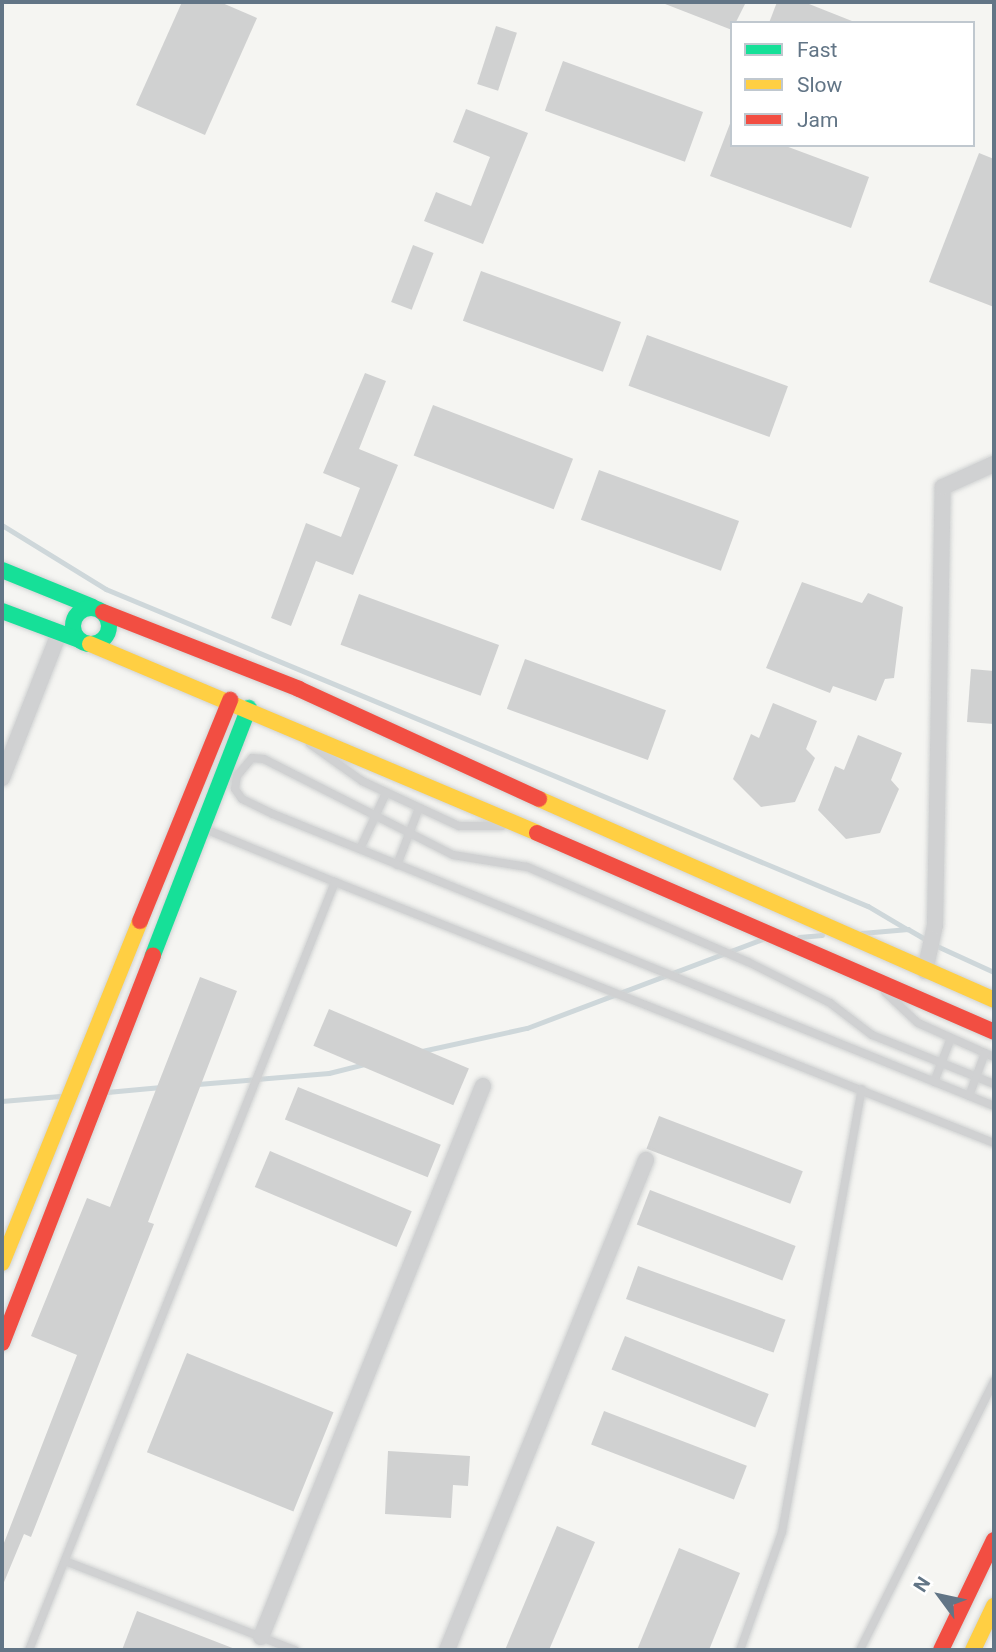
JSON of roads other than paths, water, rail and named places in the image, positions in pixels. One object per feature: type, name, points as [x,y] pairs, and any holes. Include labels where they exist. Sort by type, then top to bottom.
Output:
[{"type":"street","points":[[925,971],[935,925],[943,487],[994,464]]},
{"type":"street","points":[[2,570],[299,689],[994,1000]]},
{"type":"street","points":[[84,642],[102,640],[109,630],[98,609]]},
{"type":"street","points":[[84,642],[73,630],[74,618],[81,610],[98,609]]},
{"type":"street","points":[[2,611],[249,708],[994,1032]]},
{"type":"street","points":[[2,778],[59,633]]},
{"type":"street","points":[[2,1263],[9,1222],[230,700]]},
{"type":"street","points":[[2,1343],[249,708]]},
{"type":"street","points":[[266,1643],[483,1086]]},
{"type":"street","points":[[447,1650],[646,1160]]},
{"type":"street","points":[[941,1650],[994,1540]]},
{"type":"street","points":[[973,1650],[994,1606]]},
{"type":"lane","points":[[283,723],[342,769],[386,793],[459,826],[481,829],[515,824]]},
{"type":"lane","points":[[994,1084],[872,1035],[830,1003],[748,962],[539,872],[508,862],[465,858],[409,834],[264,759],[252,758],[237,776],[235,789],[242,799],[397,865],[994,1106]]},
{"type":"lane","points":[[360,849],[386,793]]},
{"type":"lane","points":[[397,865],[419,808]]},
{"type":"lane","points":[[181,819],[335,883],[994,1143]]},
{"type":"lane","points":[[29,1650],[335,883]]},
{"type":"lane","points":[[874,979],[905,1014],[994,1057]]},
{"type":"lane","points":[[934,1082],[951,1038]]},
{"type":"lane","points":[[970,1096],[985,1053]]},
{"type":"lane","points":[[740,1650],[782,1532],[862,1089]]},
{"type":"lane","points":[[860,1650],[994,1381]]},
{"type":"lane","points":[[65,1562],[266,1643],[295,1650]]},
{"type":"waterway","points":[[2,525],[106,589],[868,906],[907,929]]},
{"type":"waterway","points":[[862,933],[908,929],[927,940]]},
{"type":"waterway","points":[[799,937],[822,935]]},
{"type":"waterway","points":[[422,1051],[527,1028],[763,939]]},
{"type":"waterway","points":[[935,945],[994,972]]},
{"type":"waterway","points":[[198,1084],[329,1073],[366,1064]]},
{"type":"waterway","points":[[107,1092],[161,1087]]},
{"type":"waterway","points":[[2,1101],[60,1096]]}]
